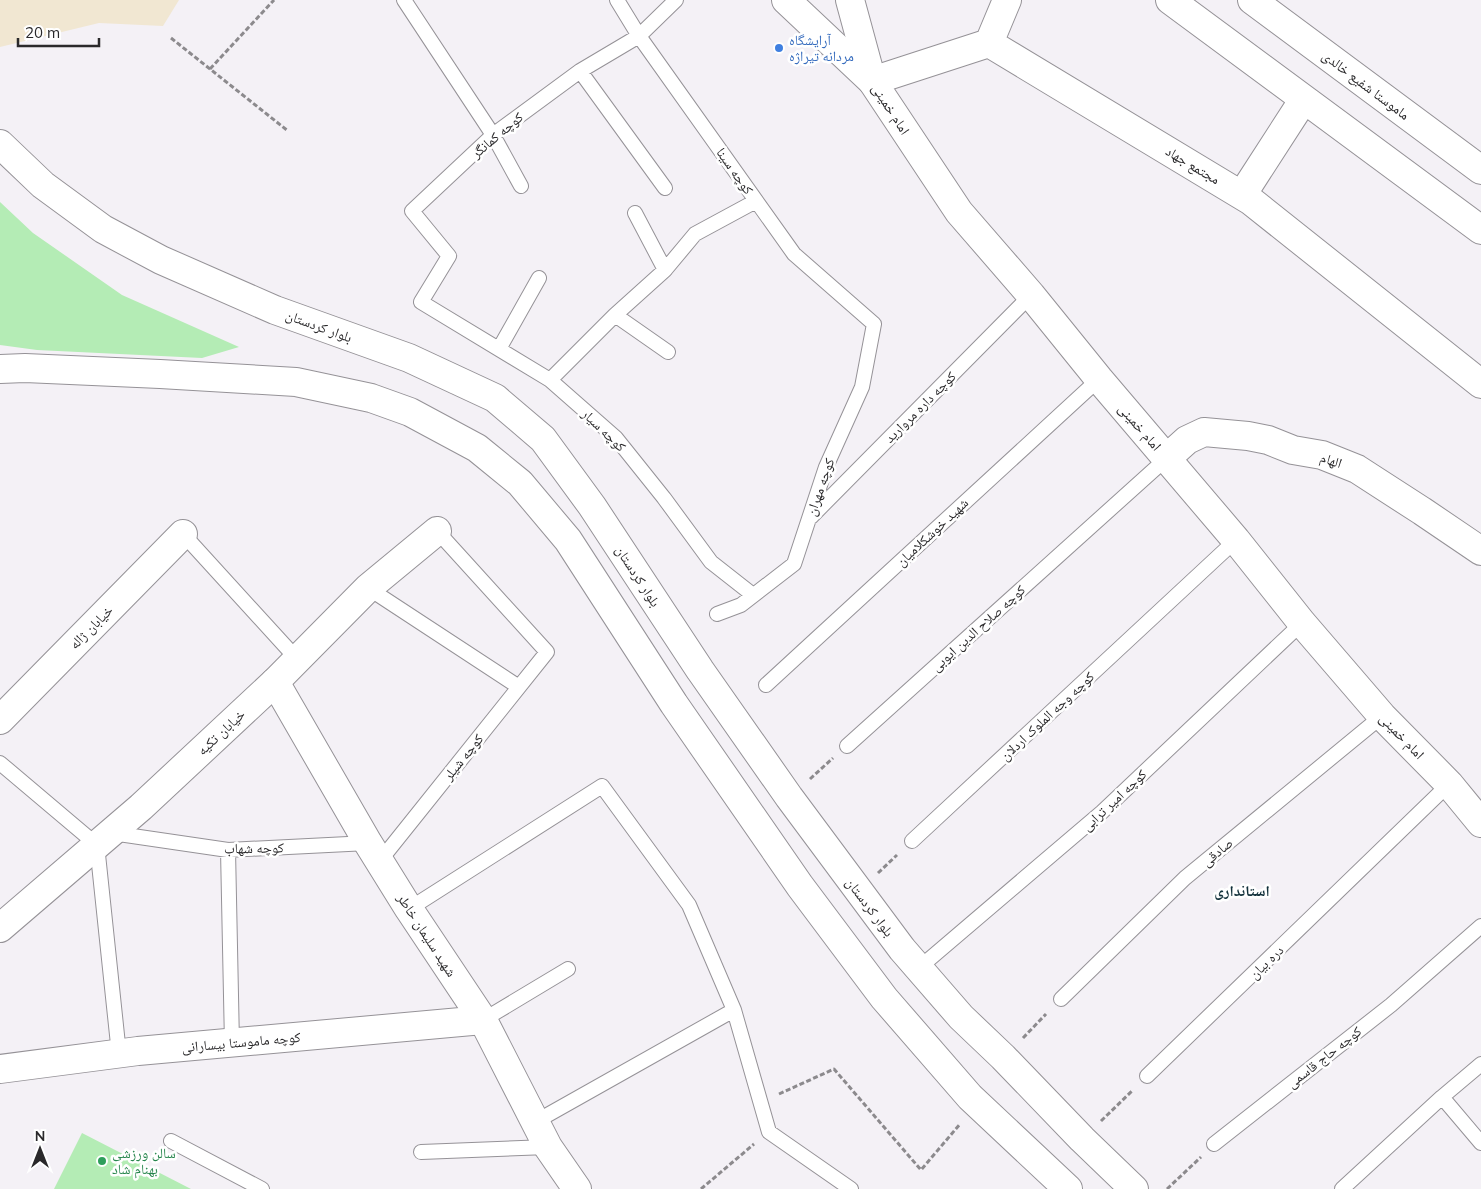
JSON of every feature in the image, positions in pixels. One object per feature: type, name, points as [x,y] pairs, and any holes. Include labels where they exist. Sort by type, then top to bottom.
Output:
[{"type":"main road","points":[[786,0],[872,81],[989,42],[1007,0]]},
{"type":"main road","name":"امام خمینی","points":[[850,0],[872,81],[959,212],[1236,540],[1302,623],[1382,716],[1449,784],[1481,823]]},
{"type":"main road","points":[[1170,0],[1481,230]]},
{"type":"main road","name":"ماموستا شفیع خالدی","points":[[1252,0],[1481,170]]},
{"type":"main road","name":"مجتمع جهاد","points":[[989,42],[1242,195],[1481,384]]},
{"type":"main road","points":[[1242,195],[1304,99]]},
{"type":"main road","name":"بلوار کردستان","points":[[0,144],[5,151],[42,185],[95,223],[161,260],[275,310],[409,358],[495,398],[543,439],[592,506],[700,670],[789,797],[902,950],[961,1017],[1134,1189]]},
{"type":"main road","points":[[0,369],[25,368],[296,382],[370,398],[410,412],[477,448],[520,483],[568,540],[674,704],[800,886],[884,998],[970,1097],[1068,1189]]},
{"type":"main road","name":"الهام","points":[[1167,458],[1187,440],[1204,432],[1248,436],[1268,440],[1293,450],[1322,455],[1357,469],[1481,551]]},
{"type":"main road","name":"خیابان تکیه","points":[[0,928],[141,807],[275,682],[368,588],[437,531]]},
{"type":"main road","name":"خیابان ژاله","points":[[0,720],[182,534]]},
{"type":"main road","name":"شهید سلیمان خاطر","points":[[275,682],[373,852],[483,1020],[548,1147],[577,1189]]},
{"type":"main road","name":"کوچه ماموستا بیسارانی","points":[[0,1070],[119,1054],[483,1020]]},
{"type":"lane","points":[[404,0],[494,136],[521,186]]},
{"type":"lane","name":"کوچه سینا","points":[[617,0],[639,36],[794,254],[874,324]]},
{"type":"lane","name":"کوچه کمانگر","points":[[421,302],[448,256],[412,211],[494,136],[580,71],[639,36],[676,0]]},
{"type":"lane","points":[[580,71],[665,188]]},
{"type":"lane","points":[[550,380],[615,315],[666,270],[695,234],[756,201]]},
{"type":"lane","points":[[635,213],[666,270]]},
{"type":"lane","points":[[499,349],[539,278]]},
{"type":"lane","name":"کوچه داره مروارید","points":[[809,519],[1031,295]]},
{"type":"lane","name":"کوچه سیار","points":[[421,302],[550,380],[616,438],[712,562],[753,596]]},
{"type":"lane","points":[[615,315],[668,352]]},
{"type":"lane","name":"کوچه مهران","points":[[718,614],[741,604],[794,564],[826,467],[862,386],[874,324]]},
{"type":"lane","name":"شهید خوشکلامیان","points":[[766,685],[1099,379]]},
{"type":"lane","name":"کوچه صلاح الدین ایوبی","points":[[847,746],[1167,458]]},
{"type":"lane","name":"کوچه شیلر","points":[[373,852],[519,687],[547,652],[437,531]]},
{"type":"lane","points":[[182,534],[297,659]]},
{"type":"lane","name":"کوچه وجه الملوک اردلان","points":[[912,841],[1236,540]]},
{"type":"lane","points":[[368,588],[519,687]]},
{"type":"lane","name":"کوچه امیر ترابی","points":[[919,968],[1102,812],[1302,623]]},
{"type":"lane","name":"صادقی","points":[[1061,999],[1186,878],[1382,716]]},
{"type":"lane","points":[[0,763],[104,839],[119,1054]]},
{"type":"lane","name":"دره بیان","points":[[1147,1076],[1449,784]]},
{"type":"lane","points":[[409,909],[602,786],[689,905],[734,1010],[769,1132],[851,1189]]},
{"type":"lane","name":"کوچه شهاب","points":[[104,839],[228,850],[373,852]]},
{"type":"lane","points":[[228,850],[232,1044]]},
{"type":"lane","name":"کوچه حاج قاسمی","points":[[1214,1144],[1391,1005],[1481,926]]},
{"type":"lane","points":[[483,1020],[568,969]]},
{"type":"lane","points":[[535,1122],[734,1010]]},
{"type":"lane","points":[[1342,1189],[1442,1097],[1481,1064]]},
{"type":"lane","points":[[1442,1097],[1481,1143]]},
{"type":"lane","points":[[171,1141],[262,1189]]},
{"type":"lane","points":[[421,1152],[548,1147]]},
{"type":"path","points":[[210,69],[274,0]]},
{"type":"path","points":[[171,38],[288,131]]},
{"type":"path","points":[[789,797],[847,746]]},
{"type":"path","points":[[858,891],[912,841]]},
{"type":"path","points":[[1003,1057],[1061,999]]},
{"type":"path","points":[[760,1102],[834,1069],[921,1170],[978,1104]]},
{"type":"path","points":[[1082,1139],[1147,1076]]},
{"type":"path","points":[[701,1189],[769,1132]]},
{"type":"path","points":[[1167,1189],[1214,1144]]},
{"type":"shaded area","points":[[0,0],[179,0],[163,26],[99,23],[0,47]]},
{"type":"green space","points":[[0,202],[33,233],[122,295],[239,347],[202,358],[37,350],[0,345]]},
{"type":"green space","name":"سالن ورزشی بهنام شاد","points":[[82,1133],[191,1189],[54,1189]]},
{"type":"place","name":"آرایشگاه مردانه تیراژه","points":[[779,48]]},
{"type":"place","name":"سالن ورزشی بهنام شاد","points":[[102,1161]]},
{"type":"district","name":"استانداری","points":[[1242,890]]}]
